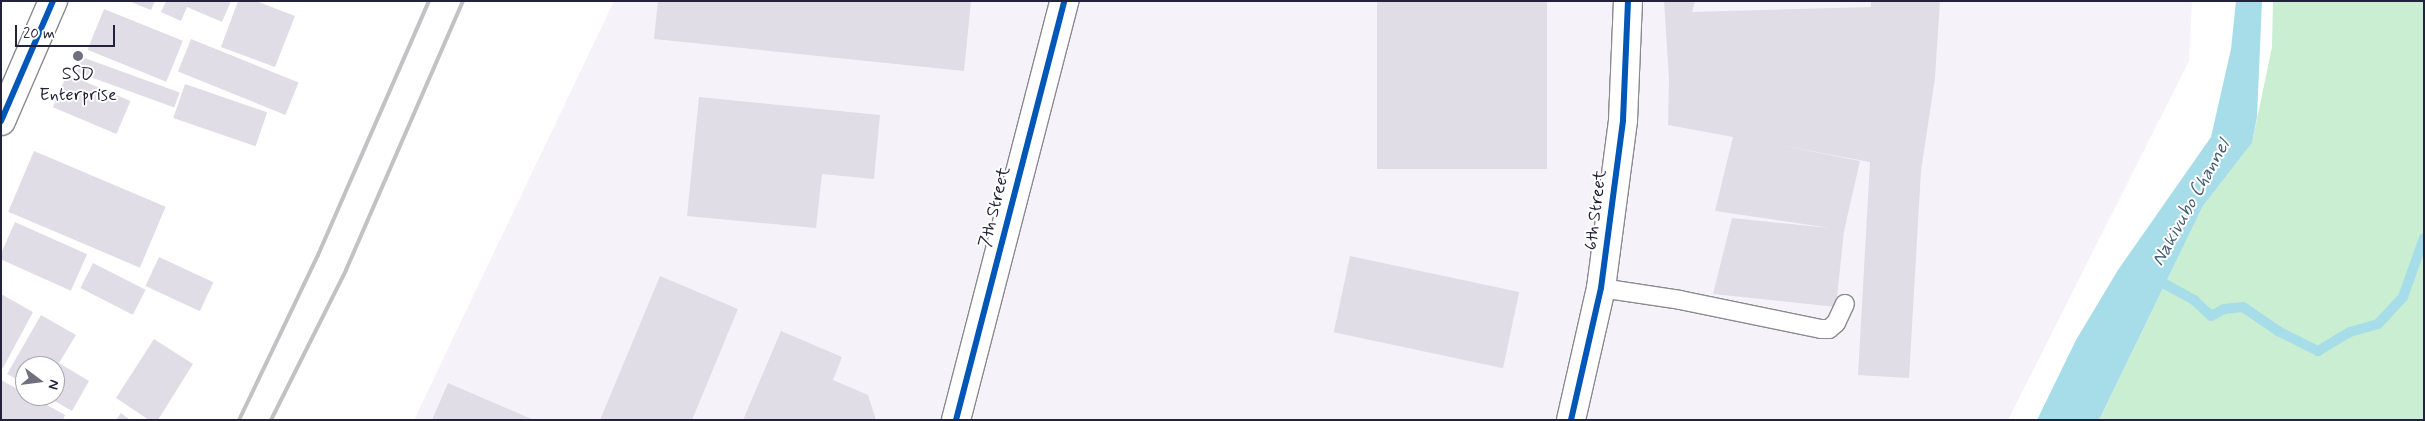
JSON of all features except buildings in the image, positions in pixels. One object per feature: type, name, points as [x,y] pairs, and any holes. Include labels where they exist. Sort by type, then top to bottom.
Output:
[{"type":"street","points":[[1,121],[53,1]]},
{"type":"street","name":"7th Street","points":[[956,420],[1064,1]]},
{"type":"street","name":"6th Street","points":[[1571,420],[1601,288],[1623,120],[1628,1]]},
{"type":"lane","points":[[1601,288],[1680,300],[1821,329],[1829,329],[1836,323],[1845,304]]},
{"type":"shaded area","points":[[614,1],[2192,1],[2189,61],[2008,420],[414,420]]},
{"type":"green space","points":[[2273,1],[2424,1],[2424,420],[2099,420],[2203,206],[2252,143],[2272,47]]},
{"type":"water","name":"Nakivubo Channel","points":[[2236,1],[2262,1],[2257,117],[2252,143],[2203,206],[2099,420],[2037,420],[2076,340],[2118,270],[2211,137],[2231,49]]},
{"type":"waterway","name":"Nakivubo Channel","points":[[2154,278],[2194,300],[2211,316],[2224,309],[2243,307],[2278,331],[2318,351],[2350,332],[2378,324],[2403,297],[2424,238]]},
{"type":"railway","points":[[239,420],[318,255],[429,1]]},
{"type":"railway","points":[[271,420],[346,270],[463,1]]},
{"type":"cycle path","points":[[1,121],[53,1]]},
{"type":"cycle path","points":[[956,420],[1064,1]]},
{"type":"cycle path","points":[[1571,420],[1601,288],[1623,120],[1628,1]]},
{"type":"place","name":"SSD Enterprise","points":[[78,56]]}]
